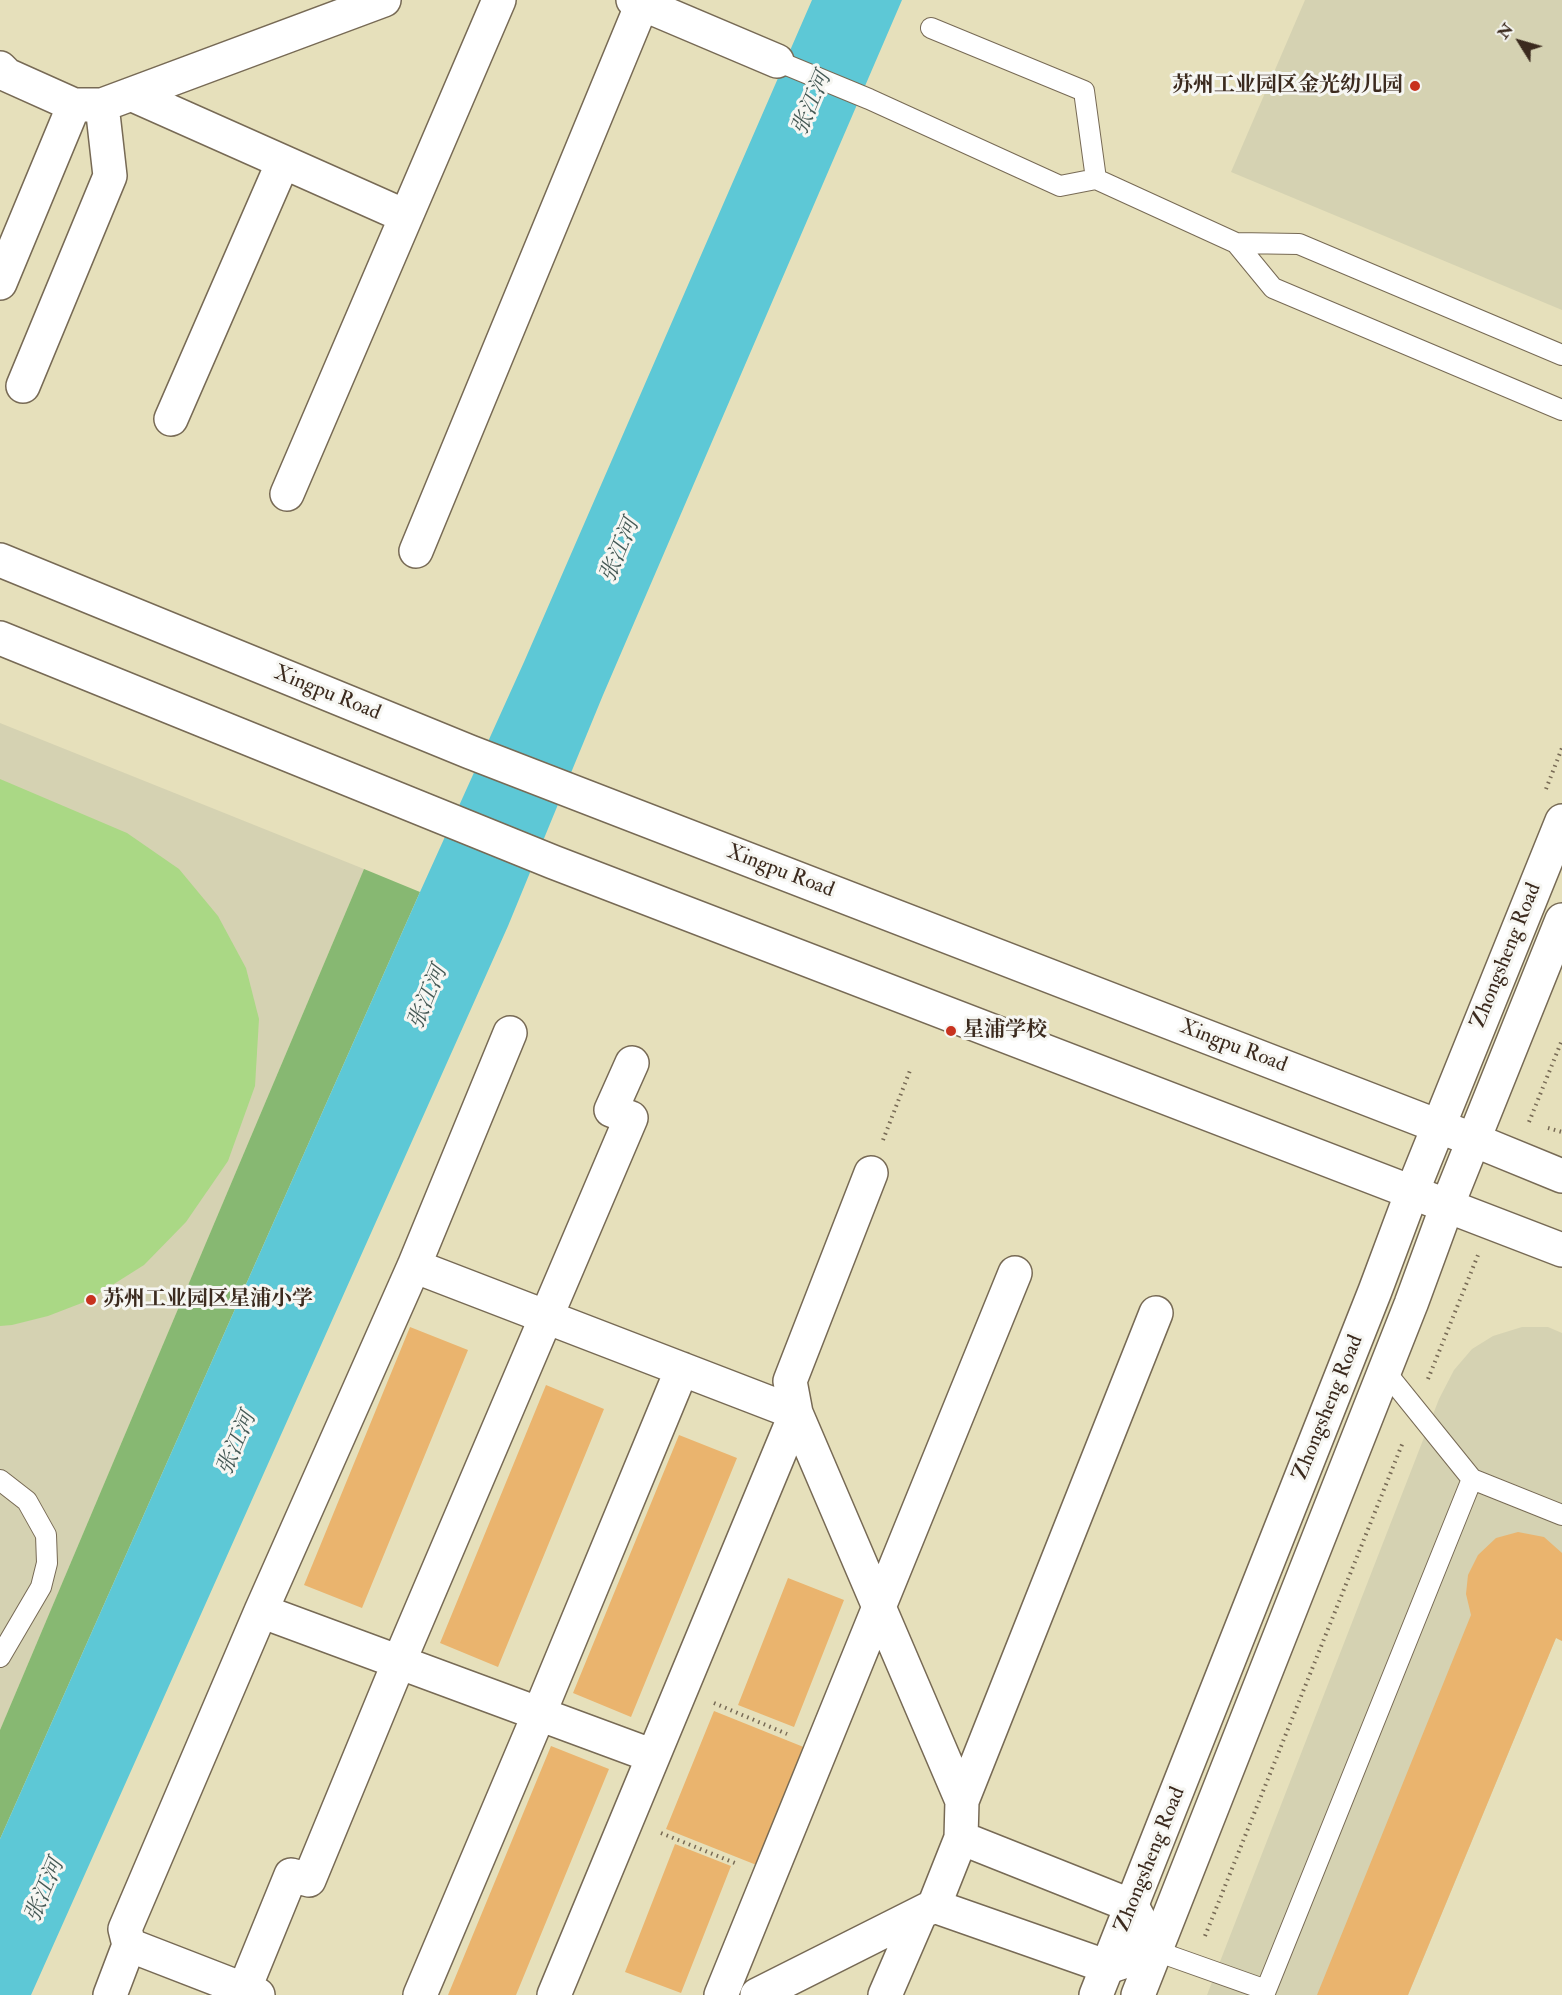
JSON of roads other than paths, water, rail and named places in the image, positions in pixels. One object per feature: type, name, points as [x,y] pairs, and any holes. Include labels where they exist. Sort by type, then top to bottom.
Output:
[{"type":"street","points":[[2,78],[88,105],[133,95],[384,0]]},
{"type":"street","points":[[287,494],[499,0]]},
{"type":"street","points":[[416,551],[637,2],[780,62]]},
{"type":"street","points":[[133,95],[405,216]]},
{"type":"street","points":[[0,283],[88,105]]},
{"type":"street","points":[[23,386],[110,176],[88,105]]},
{"type":"street","points":[[171,419],[283,162]]},
{"type":"street","name":"Xingpu Road","points":[[0,560],[470,752],[1562,1176]]},
{"type":"street","points":[[0,638],[553,862],[1562,1250]]},
{"type":"street","name":"Zhongsheng Road","points":[[1102,1981],[1412,1192],[1562,821]]},
{"type":"street","name":"Zhongsheng Road","points":[[1138,1995],[1412,1304],[1447,1206],[1562,920]]},
{"type":"street","points":[[110,1995],[129,1945],[125,1929],[261,1611],[414,1266],[510,1034]]},
{"type":"street","points":[[129,1945],[251,1992],[291,1875],[309,1881],[399,1662],[631,1118],[611,1110],[632,1063]]},
{"type":"street","points":[[871,1173],[790,1381],[796,1413],[962,1801]]},
{"type":"street","points":[[414,1266],[796,1413]]},
{"type":"street","points":[[721,1995],[1014,1273]]},
{"type":"street","points":[[885,1995],[962,1838],[962,1801],[1156,1313]]},
{"type":"street","points":[[420,1995],[682,1369]]},
{"type":"street","points":[[554,1995],[796,1413]]},
{"type":"street","points":[[261,1611],[653,1756]]},
{"type":"street","points":[[757,1995],[927,1910],[1102,1981],[1156,1951],[1132,1906],[962,1838]]},
{"type":"lane","points":[[931,28],[1084,92],[1096,179]]},
{"type":"lane","points":[[780,62],[869,99],[1060,186],[1096,179],[1236,243],[1299,244],[1562,355]]},
{"type":"lane","points":[[1236,243],[1273,288],[1562,410]]},
{"type":"lane","points":[[1384,1370],[1472,1479],[1562,1515]]},
{"type":"lane","points":[[1156,1951],[1265,1993],[1472,1479]]},
{"type":"lane","points":[[0,1480],[27,1501],[37,1518],[46,1534],[47,1563],[41,1587],[0,1657]]},
{"type":"water","name":"张江河","points":[[812,0],[902,0],[603,695],[508,926],[31,1995],[0,1995],[0,1839],[524,662]]},
{"type":"place","name":"苏州工业园区金光幼儿园","points":[[1415,86]]},
{"type":"place","name":"星浦学校","points":[[951,1031]]},
{"type":"place","name":"苏州工业园区星浦小学","points":[[91,1300]]}]
